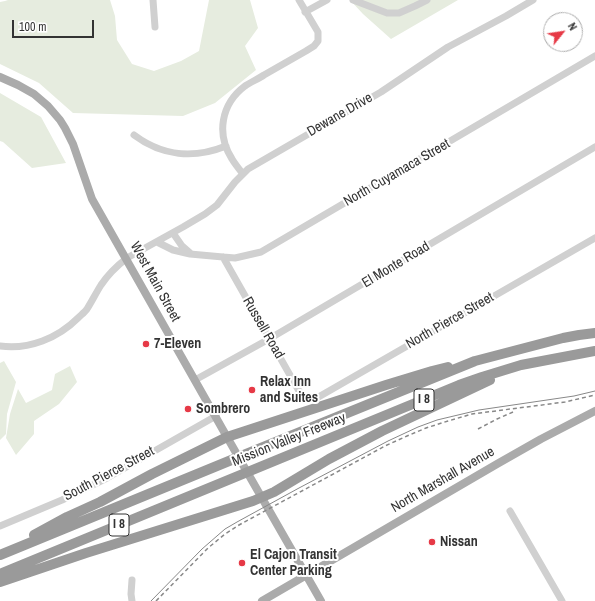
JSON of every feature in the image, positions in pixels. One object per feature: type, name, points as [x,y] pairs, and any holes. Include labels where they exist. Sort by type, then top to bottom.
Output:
[{"type":"highway","name":"Mission Valley Freeway","points":[[0,554],[475,361],[563,338],[595,333]]},
{"type":"highway","name":"Mission Valley Freeway","points":[[0,574],[459,385],[521,365],[595,351]]},
{"type":"highway","points":[[0,554],[152,474],[227,437],[432,371],[475,361]]},
{"type":"highway","points":[[0,582],[253,501],[274,492],[329,459],[382,431],[521,365]]},
{"type":"main road","name":"West Main Street","points":[[0,77],[34,94],[48,106],[60,120],[73,144],[92,198],[321,601]]},
{"type":"main road","name":"North Marshall Avenue","points":[[262,601],[497,464],[595,411]]},
{"type":"street","points":[[153,0],[155,27]]},
{"type":"street","points":[[243,174],[232,159],[223,138],[224,115],[234,97],[245,86],[306,51],[314,46],[318,41],[318,32],[299,0]]},
{"type":"street","points":[[305,12],[327,0]]},
{"type":"street","points":[[353,0],[387,13],[399,13],[427,0]]},
{"type":"street","name":"Dewane Drive","points":[[157,242],[205,214],[217,205],[235,182],[248,169],[381,92],[448,47],[533,0]]},
{"type":"street","name":"North Cuyamaca Street","points":[[157,242],[173,250],[190,254],[235,258],[261,252],[595,56]]},
{"type":"street","points":[[134,135],[155,148],[177,153],[190,154],[212,152],[226,146]]},
{"type":"street","name":"El Monte Road","points":[[195,380],[269,339],[595,147]]},
{"type":"street","points":[[173,233],[190,254]]},
{"type":"street","name":"North Pierce Street","points":[[304,398],[315,399],[595,238]]},
{"type":"street","points":[[0,346],[10,348],[26,346],[50,338],[70,326],[86,310],[102,284],[121,262],[157,242]]},
{"type":"street","name":"Russell Road","points":[[223,257],[304,398]]},
{"type":"street","name":"South Pierce Street","points":[[0,526],[62,500],[107,478],[216,416]]},
{"type":"street","points":[[510,511],[562,601]]},
{"type":"street","points":[[132,580],[132,601]]},
{"type":"shaded area","points":[[8,0],[110,0],[115,16],[117,40],[132,64],[154,71],[181,61],[199,51],[209,0],[250,0],[258,28],[245,46],[256,70],[215,103],[183,116],[73,113],[39,83],[0,64],[0,2]]},
{"type":"shaded area","points":[[350,0],[458,0],[391,39]]},
{"type":"shaded area","points":[[0,93],[41,117],[66,163],[32,168],[0,141]]},
{"type":"shaded area","points":[[4,361],[16,382],[7,414],[6,434],[0,440],[0,363]]},
{"type":"shaded area","points":[[70,366],[77,382],[59,404],[34,421],[34,434],[16,455],[6,438],[10,414],[18,389],[26,403],[52,390],[55,374]]},
{"type":"tram line","points":[[151,601],[202,549],[225,529],[388,441],[437,420],[479,410],[574,396],[595,391]]},
{"type":"railway","points":[[156,601],[208,548],[225,534],[385,446],[426,428],[472,414],[565,402],[595,395]]},
{"type":"railway","points":[[478,429],[513,412]]},
{"type":"place","name":"7-Eleven","points":[[146,344]]},
{"type":"place","name":"Relax Inn and Suites","points":[[252,390]]},
{"type":"place","name":"Sombrero","points":[[188,409]]},
{"type":"place","name":"Nissan","points":[[432,542]]},
{"type":"place","name":"El Cajon Transit Center Parking","points":[[242,563]]}]
